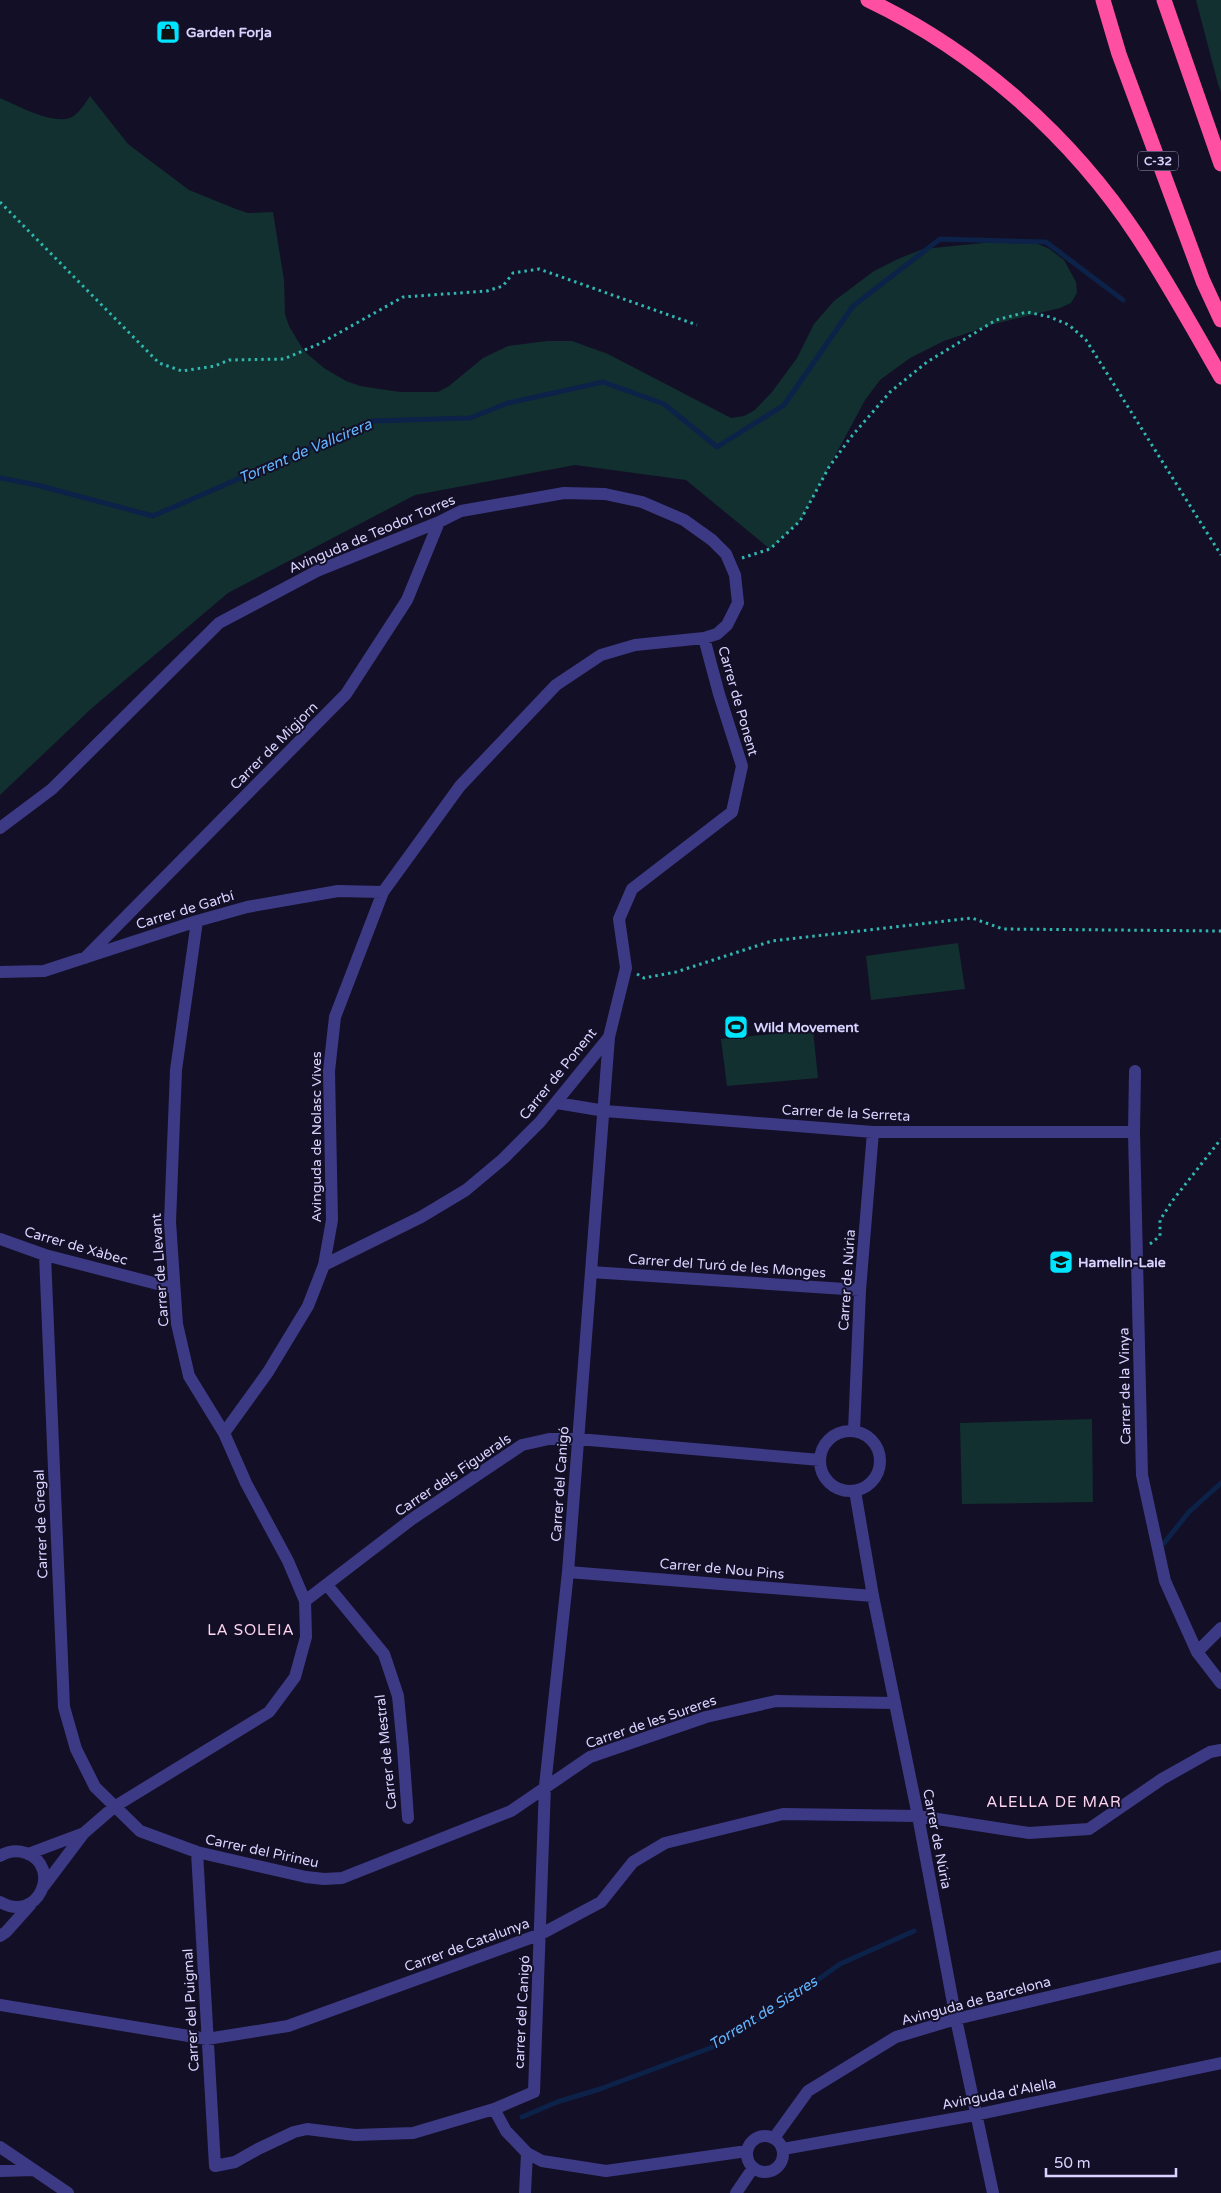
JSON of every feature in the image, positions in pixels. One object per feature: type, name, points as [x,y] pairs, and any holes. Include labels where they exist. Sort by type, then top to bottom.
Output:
[{"type":"highway","points":[[868,0],[939,40],[972,64],[1021,102],[1066,147],[1091,174],[1137,236],[1221,377]]},
{"type":"highway","name":"C-32","points":[[1103,0],[1122,64],[1203,281],[1221,320]]},
{"type":"highway","points":[[1164,0],[1221,164]]},
{"type":"street","name":"Avinguda de Teodor Torres","points":[[0,828],[52,789],[219,623],[317,571],[462,511],[564,493],[605,494],[642,502],[684,520],[712,540],[726,554],[734,575],[738,603],[727,625],[717,634],[704,638]]},
{"type":"street","name":"Carrer de Migjorn","points":[[85,958],[346,694],[407,600],[439,522]]},
{"type":"street","name":"Avinguda de Nolasc Vives","points":[[224,1433],[268,1372],[308,1306],[324,1264],[332,1220],[329,1071],[335,1017],[383,892],[460,786],[556,685],[600,655],[635,646],[704,638]]},
{"type":"street","name":"Carrer de Ponent","points":[[324,1264],[421,1217],[466,1190],[503,1159],[557,1103],[609,1037],[626,968],[619,919],[632,889],[732,812],[742,766],[718,694],[704,638]]},
{"type":"street","name":"Carrer de Garbí","points":[[0,972],[44,971],[197,921],[247,907],[338,891],[383,892]]},
{"type":"street","name":"Carrer de Llevant","points":[[114,1807],[268,1712],[295,1677],[306,1636],[305,1601],[288,1561],[246,1483],[224,1433],[189,1376],[177,1324],[173,1288],[170,1222],[176,1070],[197,921]]},
{"type":"street","name":"Carrer del Canigó","points":[[541,1934],[545,1786],[568,1572],[605,1111],[609,1037]]},
{"type":"street","name":"Carrer de la Vinya","points":[[1135,1071],[1136,1255],[1142,1475],[1165,1581],[1197,1652],[1221,1683]]},
{"type":"street","name":"Carrer de la Serreta","points":[[557,1103],[605,1111],[873,1132],[1134,1132]]},
{"type":"street","name":"Carrer de Núria","points":[[854,1431],[860,1290],[873,1132]]},
{"type":"street","name":"Carrer de Xàbec","points":[[0,1239],[45,1255],[173,1288]]},
{"type":"street","name":"Carrer de Gregal","points":[[45,1255],[64,1707],[76,1749],[95,1787],[114,1807]]},
{"type":"street","name":"Carrer del Turó de les Monges","points":[[592,1272],[860,1290]]},
{"type":"street","points":[[854,1431],[864,1434],[872,1440],[880,1457],[880,1467],[877,1476],[871,1483],[855,1491],[846,1491],[832,1485],[823,1474],[820,1460],[823,1448],[828,1440],[836,1434],[854,1431]]},
{"type":"street","name":"Carrer dels Figuerals","points":[[305,1601],[412,1519],[522,1445],[549,1439],[578,1439],[820,1460]]},
{"type":"street","name":"Carrer de Núria","points":[[855,1491],[873,1596],[918,1816],[956,2019],[993,2193]]},
{"type":"street","name":"Carrer de Nou Pins","points":[[568,1572],[873,1596]]},
{"type":"street","name":"Carrer de Mestral","points":[[327,1585],[384,1654],[398,1696],[404,1748],[408,1818]]},
{"type":"street","points":[[1197,1652],[1221,1628]]},
{"type":"street","name":"Carrer de les Sureres","points":[[545,1786],[590,1758],[706,1717],[776,1701],[894,1703]]},
{"type":"street","points":[[918,1816],[1029,1833],[1088,1830],[1162,1779],[1210,1752],[1221,1750]]},
{"type":"street","name":"Carrer del Pirineu","points":[[114,1807],[140,1831],[197,1852],[306,1877],[324,1879],[342,1878],[511,1811],[545,1786]]},
{"type":"street","points":[[0,1936],[6,1932],[33,1902],[84,1833],[114,1807]]},
{"type":"street","name":"Carrer de Catalunya","points":[[0,2005],[207,2039],[288,2026],[541,1934],[601,1902],[633,1862],[665,1843],[783,1814],[918,1816]]},
{"type":"street","points":[[28,1854],[84,1833]]},
{"type":"street","points":[[0,1856],[12,1851],[28,1854],[37,1860],[42,1868],[44,1886]]},
{"type":"street","name":"Carrer del Puigmal","points":[[197,1852],[215,2166],[235,2162],[294,2132],[306,2129],[355,2135],[413,2133],[494,2108]]},
{"type":"street","points":[[0,1903],[16,1908],[33,1902]]},
{"type":"street","name":"carrer del Canigó","points":[[494,2108],[534,2092],[541,1934]]},
{"type":"street","name":"Avinguda de Barcelona","points":[[774,2138],[808,2091],[896,2037],[956,2019],[1221,1956]]},
{"type":"street","name":"Avinguda d'Alella","points":[[783,2149],[975,2115],[1221,2063]]},
{"type":"street","points":[[494,2108],[506,2131],[527,2153],[542,2161],[606,2171],[747,2152]]},
{"type":"street","points":[[762,2136],[774,2138],[783,2149],[782,2161],[775,2170],[764,2172],[753,2168],[747,2158],[747,2152],[752,2141],[762,2136]]},
{"type":"street","points":[[0,2146],[68,2193]]},
{"type":"street","points":[[525,2193],[527,2153]]},
{"type":"street","points":[[736,2193],[753,2168]]},
{"type":"street","points":[[0,2171],[34,2170]]},
{"type":"path","points":[[0,202],[159,362],[182,370],[215,366],[229,360],[284,359],[321,343],[403,296],[487,291],[503,286],[513,273],[538,269],[698,325]]},
{"type":"path","points":[[729,562],[770,549],[800,521],[829,467],[851,437],[890,392],[927,362],[996,320],[1027,312],[1050,317],[1069,325],[1086,340],[1221,555]]},
{"type":"path","points":[[626,968],[644,978],[676,972],[772,941],[972,918],[1003,928],[1221,931]]},
{"type":"path","points":[[1136,1255],[1160,1236],[1160,1220],[1173,1200],[1221,1139]]},
{"type":"green space","points":[[1196,0],[1221,0],[1221,92],[1218,84]]},
{"type":"green space","points":[[90,96],[128,144],[189,190],[248,213],[273,212],[284,280],[285,314],[289,326],[304,351],[324,368],[346,381],[360,386],[400,392],[438,392],[449,386],[483,358],[508,346],[547,341],[572,341],[608,354],[731,418],[744,416],[755,410],[772,392],[797,358],[814,324],[834,301],[874,271],[923,249],[1024,239],[1048,248],[1064,260],[1076,282],[1077,293],[1071,303],[1060,308],[994,324],[944,341],[910,358],[880,380],[865,400],[800,521],[770,549],[686,480],[575,465],[415,495],[228,593],[92,708],[0,795],[0,98],[49,118],[68,119],[75,115]]},
{"type":"green space","points":[[958,943],[965,989],[871,1000],[866,956]]},
{"type":"green space","points":[[813,1030],[818,1078],[727,1086],[721,1039]]},
{"type":"green space","points":[[1092,1419],[1093,1502],[962,1504],[960,1423]]},
{"type":"waterway","name":"Torrent de Vallcirera","points":[[0,478],[37,485],[153,516],[372,421],[470,418],[508,403],[603,382],[664,404],[717,447],[784,405],[853,306],[940,239],[1046,242],[1123,300]]},
{"type":"waterway","name":"Torrent de Sistres","points":[[1164,1543],[1189,1512],[1221,1483]]},
{"type":"waterway","name":"Torrent de Sistres","points":[[522,2117],[557,2102],[600,2089],[718,2045],[785,2003],[840,1964],[914,1931]]},
{"type":"place","name":"Garden Forja","points":[[168,32]]},
{"type":"place","name":"Wild Movement","points":[[736,1027]]},
{"type":"place","name":"Hamelin-Laie","points":[[1061,1262]]},
{"type":"district","name":"LA SOLEIA","points":[[251,1630]]},
{"type":"district","name":"ALELLA DE MAR","points":[[1054,1802]]}]
